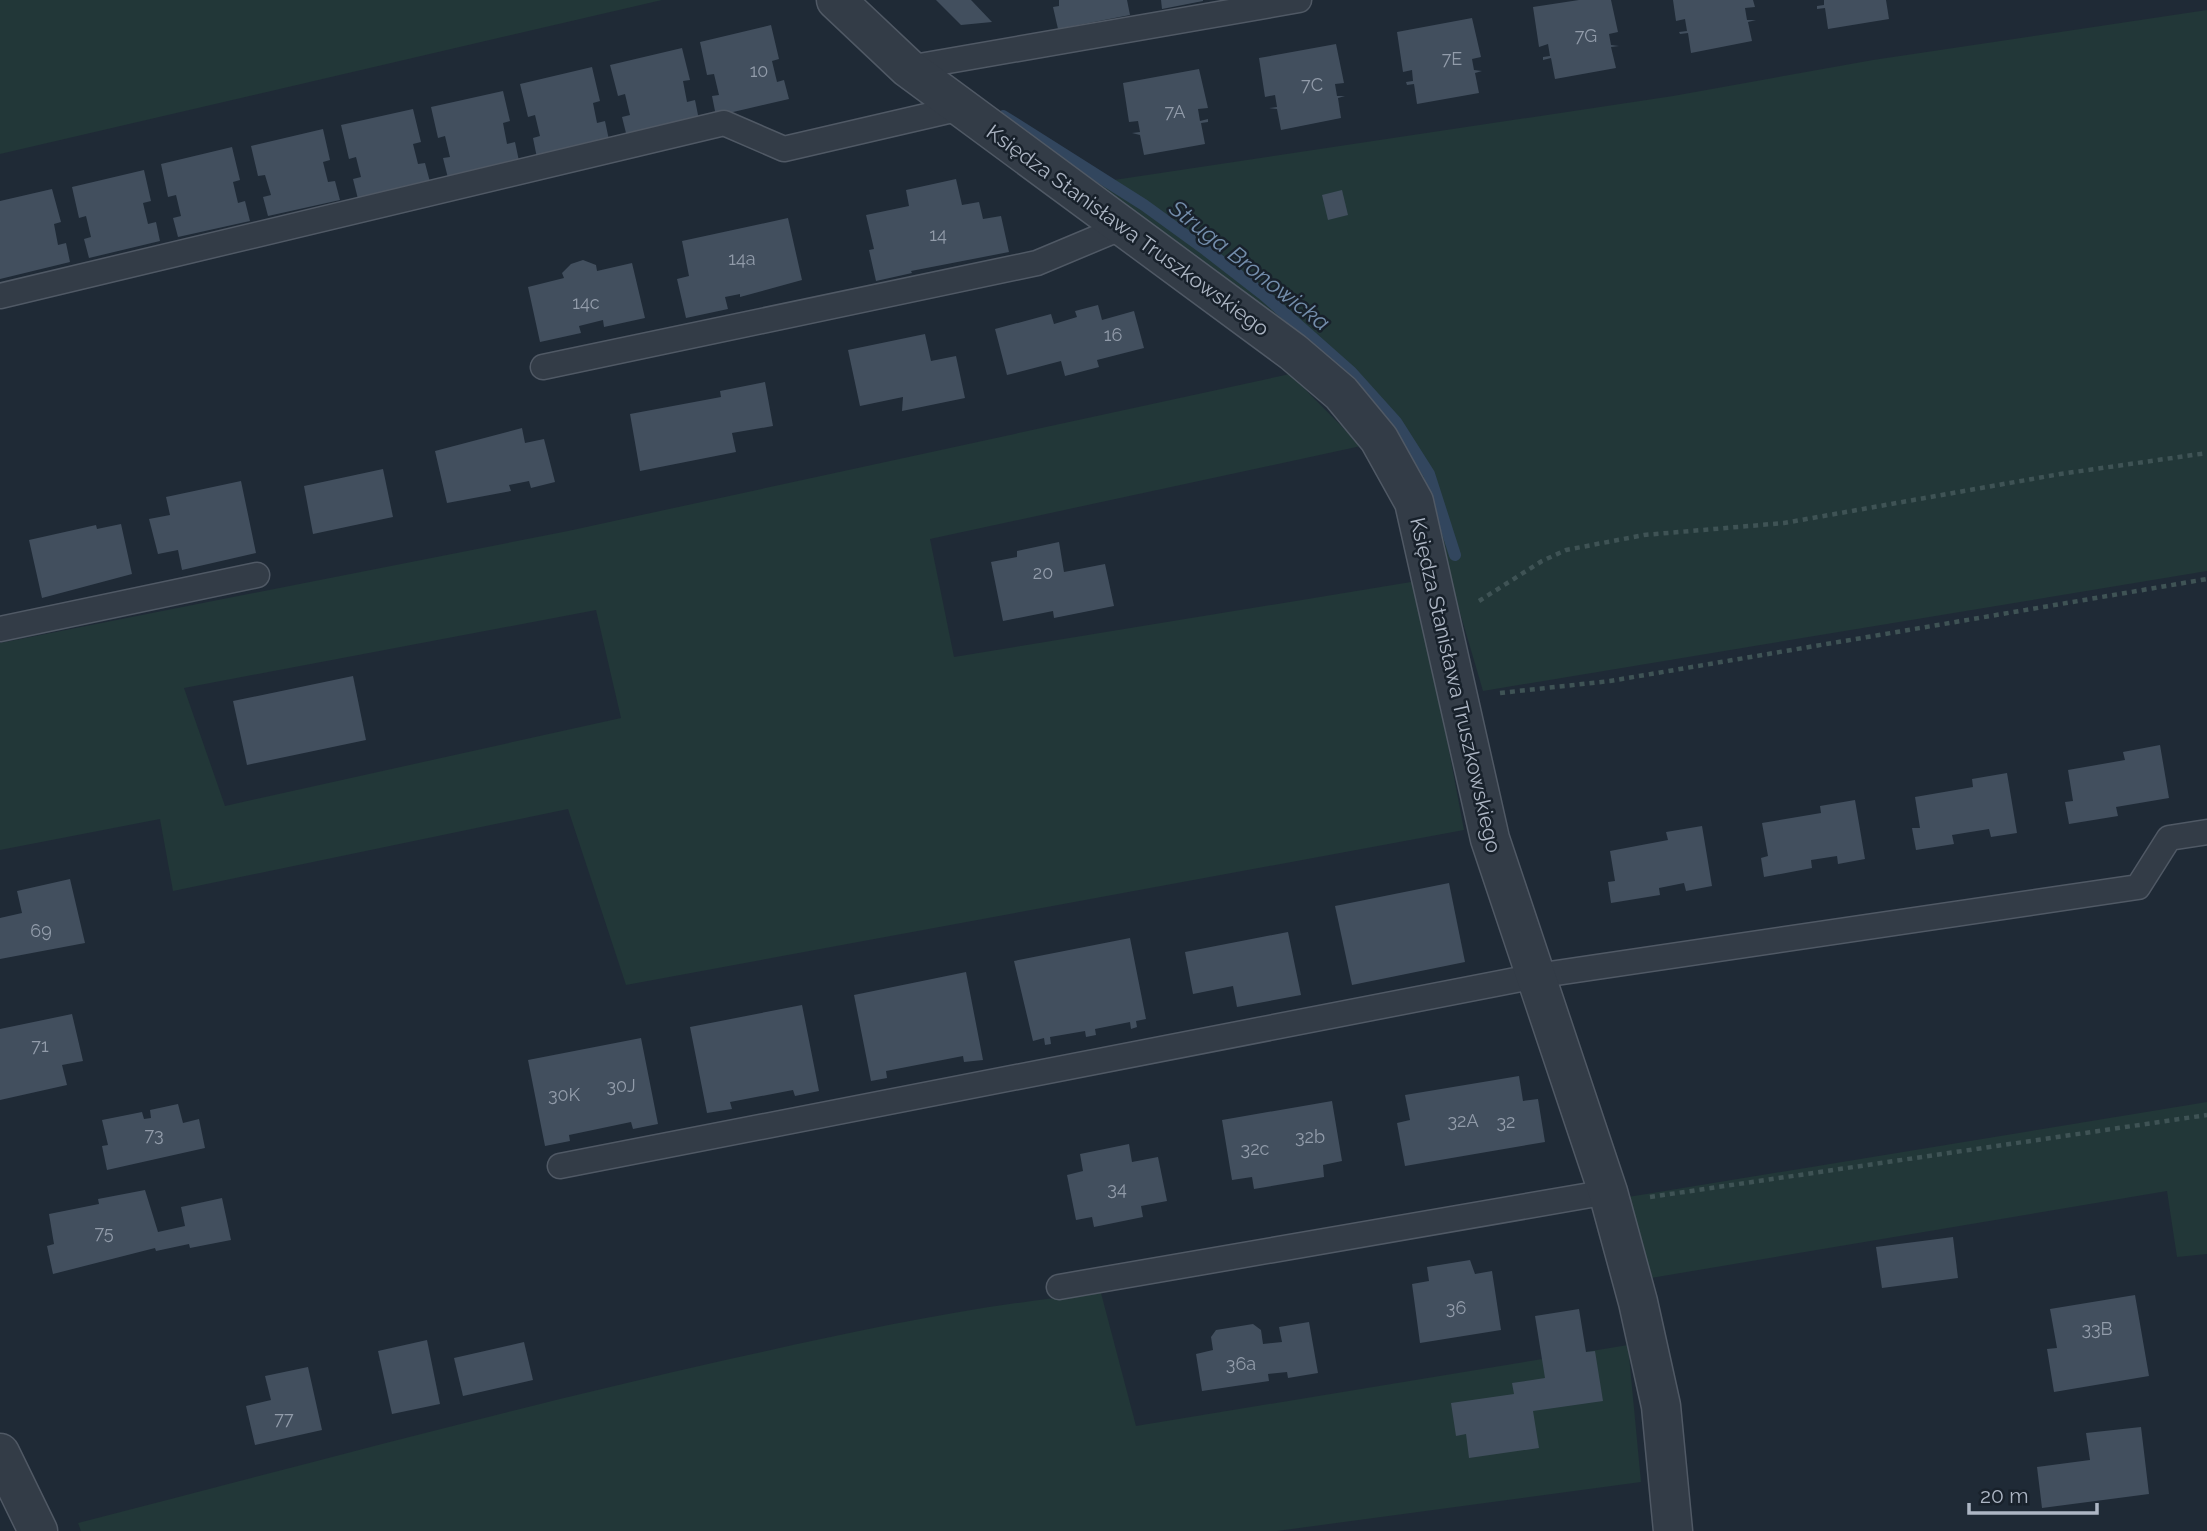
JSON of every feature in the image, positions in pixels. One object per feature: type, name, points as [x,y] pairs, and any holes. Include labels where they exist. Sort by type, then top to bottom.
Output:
[{"type":"street","name":"Księdza Stanisława Truszkowskiego","points":[[836,0],[908,68],[1293,352],[1340,393],[1380,439],[1414,502],[1490,839],[1609,1197],[1638,1302],[1661,1406],[1673,1531]]},
{"type":"street","points":[[0,1453],[38,1531]]},
{"type":"lane","points":[[908,68],[1299,0]]},
{"type":"lane","points":[[0,296],[724,123],[784,149],[961,108]]},
{"type":"lane","points":[[542,367],[1037,263],[1123,227]]},
{"type":"lane","points":[[0,629],[257,575]]},
{"type":"lane","points":[[561,1166],[1536,976],[2138,887],[2169,838],[2207,832]]},
{"type":"lane","points":[[1059,1287],[1609,1197]]},
{"type":"path","points":[[1443,623],[1542,561],[1566,550],[1644,536],[1784,523],[2060,474],[2207,453]]},
{"type":"path","points":[[1459,698],[1610,681],[2207,579]]},
{"type":"path","points":[[1609,1197],[2207,1115]]},
{"type":"green space","points":[[0,0],[662,0],[0,154]]},
{"type":"green space","points":[[2207,10],[2207,571],[1483,691],[1424,490],[1094,183],[1673,96],[1873,60]]},
{"type":"green space","points":[[1290,374],[1361,446],[930,539],[954,657],[1417,581],[1464,830],[626,985],[568,809],[173,891],[160,819],[0,850],[0,643],[568,531]],"holes":[[[596,610],[621,718],[225,806],[184,688]]]},
{"type":"green space","points":[[2207,1102],[2207,1254],[2177,1257],[2167,1191],[1651,1278],[1622,1198]]},
{"type":"green space","points":[[1101,1293],[1136,1426],[1628,1345],[1641,1482],[1277,1531],[81,1531],[78,1523],[479,1419],[721,1361],[957,1312]]},
{"type":"building","points":[[936,0],[971,0],[992,22],[961,25]]},
{"type":"building","points":[[1059,0],[1127,0],[1130,15],[1058,29],[1053,7],[1059,6]]},
{"type":"building","points":[[1161,0],[1203,0],[1203,1],[1162,9]]},
{"type":"building","points":[[1579,0],[1611,0],[1618,32],[1609,34],[1611,45],[1619,46],[1611,47],[1616,68],[1555,79],[1551,58],[1543,60],[1543,57],[1550,56],[1548,44],[1539,47],[1533,7]]},
{"type":"building","points":[[1673,0],[1753,0],[1755,7],[1745,8],[1747,20],[1756,20],[1748,22],[1752,41],[1691,53],[1688,33],[1679,32],[1687,31],[1685,19],[1676,21]]},
{"type":"building","points":[[1824,0],[1886,0],[1889,19],[1828,29],[1825,8],[1817,9],[1817,6],[1824,5]]},
{"type":"building","points":[[1472,18],[1481,57],[1472,59],[1474,70],[1482,71],[1475,73],[1479,93],[1417,104],[1414,84],[1407,85],[1406,82],[1413,81],[1412,70],[1403,72],[1397,32]]},
{"type":"building","points":[[771,25],[779,59],[772,61],[777,82],[784,80],[789,99],[716,116],[712,96],[719,95],[714,74],[707,75],[700,42]]},
{"type":"building","points":[[1336,44],[1344,83],[1335,84],[1337,96],[1345,96],[1338,98],[1341,118],[1281,130],[1277,109],[1269,108],[1277,107],[1275,95],[1265,97],[1259,58]]},
{"type":"building","points":[[682,48],[690,80],[683,81],[687,102],[695,100],[699,120],[627,137],[622,117],[630,115],[625,94],[618,96],[610,65]]},
{"type":"building","points":[[592,67],[600,101],[593,103],[597,123],[605,121],[609,140],[537,158],[533,138],[540,136],[535,115],[528,117],[520,84]]},
{"type":"building","points":[[1199,69],[1208,108],[1198,109],[1200,121],[1208,119],[1208,122],[1201,123],[1205,144],[1144,155],[1140,135],[1132,133],[1140,132],[1138,121],[1129,122],[1123,83]]},
{"type":"building","points":[[503,91],[510,121],[503,123],[507,144],[515,142],[519,161],[448,178],[443,158],[450,157],[445,136],[438,138],[431,107]]},
{"type":"building","points":[[413,109],[421,142],[413,144],[418,164],[425,163],[430,182],[358,199],[353,179],[361,177],[356,157],[349,159],[341,125]]},
{"type":"building","points":[[323,129],[330,160],[323,162],[328,182],[335,181],[340,200],[268,216],[263,197],[271,195],[265,175],[258,176],[251,146]]},
{"type":"building","points":[[232,147],[240,180],[233,182],[238,203],[245,201],[250,221],[178,237],[173,218],[181,216],[176,195],[168,197],[161,164]]},
{"type":"building","points":[[144,170],[151,201],[143,203],[148,224],[156,222],[160,241],[89,258],[84,239],[91,237],[86,216],[79,218],[72,187]]},
{"type":"building","points":[[956,179],[962,205],[979,202],[983,219],[1001,216],[1009,252],[911,271],[912,273],[876,281],[869,250],[874,249],[866,215],[909,206],[906,190]]},
{"type":"building","points":[[52,189],[61,222],[54,224],[58,245],[66,243],[70,262],[0,279],[0,201]]},
{"type":"building","points":[[1342,190],[1348,215],[1328,220],[1322,195]]},
{"type":"building","points":[[788,218],[802,280],[740,297],[740,294],[725,297],[728,309],[686,318],[677,279],[689,276],[682,241]]},
{"type":"building","points":[[583,260],[596,265],[597,271],[632,263],[645,318],[604,327],[603,320],[579,326],[581,333],[540,342],[528,287],[564,278],[562,273],[571,264]]},
{"type":"building","points":[[1098,305],[1102,320],[1134,311],[1144,348],[1097,360],[1099,367],[1065,376],[1061,361],[1007,375],[995,329],[1051,314],[1054,324],[1077,317],[1075,311]]},
{"type":"building","points":[[925,334],[931,361],[956,356],[965,398],[902,411],[903,397],[860,406],[848,350]]},
{"type":"building","points":[[765,382],[773,426],[732,433],[736,452],[640,471],[630,414],[721,397],[720,391]]},
{"type":"building","points":[[522,428],[525,443],[544,439],[555,482],[531,488],[529,481],[509,485],[511,491],[447,503],[435,451]]},
{"type":"building","points":[[383,469],[393,517],[313,534],[304,486]]},
{"type":"building","points":[[241,481],[256,553],[182,570],[178,550],[158,554],[149,519],[170,515],[166,497]]},
{"type":"building","points":[[121,524],[132,574],[42,598],[29,540],[96,525],[97,529]]},
{"type":"building","points":[[1059,542],[1064,572],[1105,564],[1114,606],[1054,618],[1053,611],[1003,621],[991,562],[1017,557],[1017,551]]},
{"type":"building","points":[[353,676],[366,740],[247,765],[233,701]]},
{"type":"building","points":[[2160,745],[2169,798],[2116,807],[2118,816],[2069,824],[2065,802],[2073,801],[2068,770],[2125,760],[2123,752]]},
{"type":"building","points":[[2007,773],[2017,833],[1991,837],[1989,829],[1952,835],[1954,844],[1916,850],[1912,828],[1920,828],[1915,797],[1973,787],[1972,779]]},
{"type":"building","points":[[1855,800],[1865,859],[1838,864],[1837,856],[1811,860],[1812,868],[1764,877],[1761,858],[1768,856],[1762,823],[1821,813],[1820,806]]},
{"type":"building","points":[[1702,826],[1712,886],[1686,891],[1684,883],[1659,888],[1660,895],[1611,903],[1608,882],[1615,881],[1610,851],[1668,840],[1666,832]]},
{"type":"building","points":[[70,879],[85,943],[0,959],[0,918],[22,913],[17,891]]},
{"type":"building","points":[[1449,883],[1465,962],[1352,985],[1335,906]]},
{"type":"building","points":[[1288,932],[1301,995],[1237,1007],[1233,986],[1193,994],[1185,952]]},
{"type":"building","points":[[1130,938],[1146,1019],[1136,1021],[1137,1027],[1131,1029],[1130,1022],[1095,1029],[1096,1035],[1086,1037],[1085,1031],[1050,1037],[1051,1044],[1045,1045],[1044,1038],[1033,1041],[1014,961]]},
{"type":"building","points":[[966,972],[983,1060],[964,1062],[963,1056],[886,1071],[887,1078],[871,1081],[854,995]]},
{"type":"building","points":[[802,1005],[819,1091],[795,1096],[793,1090],[730,1102],[732,1109],[707,1113],[690,1027]]},
{"type":"building","points":[[72,1014],[83,1061],[62,1065],[67,1085],[0,1100],[0,1029]]},
{"type":"building","points":[[641,1038],[658,1124],[633,1129],[631,1122],[569,1135],[570,1141],[545,1146],[528,1060]]},
{"type":"building","points":[[1519,1076],[1523,1101],[1538,1099],[1545,1142],[1405,1166],[1397,1123],[1410,1120],[1405,1095]]},
{"type":"building","points":[[1332,1101],[1342,1161],[1323,1165],[1324,1177],[1254,1189],[1252,1177],[1232,1180],[1222,1120]]},
{"type":"building","points":[[178,1104],[183,1123],[199,1119],[205,1148],[107,1170],[102,1146],[108,1145],[102,1120],[142,1112],[144,1119],[151,1118],[150,1110]]},
{"type":"building","points":[[1129,1144],[1132,1162],[1158,1157],[1167,1201],[1141,1206],[1143,1217],[1094,1227],[1092,1217],[1076,1220],[1067,1175],[1083,1171],[1080,1154]]},
{"type":"building","points":[[145,1190],[158,1232],[185,1226],[181,1207],[222,1198],[231,1240],[190,1248],[189,1244],[156,1251],[155,1248],[53,1274],[47,1246],[54,1244],[49,1214],[99,1204],[98,1199]]},
{"type":"building","points":[[1953,1237],[1958,1278],[1882,1288],[1876,1247]]},
{"type":"building","points":[[1470,1260],[1475,1274],[1492,1271],[1501,1330],[1420,1343],[1412,1284],[1429,1281],[1427,1267]]},
{"type":"building","points":[[2135,1295],[2149,1376],[2054,1392],[2047,1349],[2057,1348],[2050,1309]]},
{"type":"building","points":[[1579,1309],[1586,1352],[1595,1351],[1603,1401],[1533,1411],[1539,1448],[1469,1458],[1466,1434],[1456,1436],[1451,1403],[1514,1394],[1512,1383],[1545,1378],[1535,1316]]},
{"type":"building","points":[[1309,1322],[1318,1373],[1288,1378],[1287,1372],[1268,1374],[1269,1381],[1202,1391],[1196,1354],[1213,1350],[1211,1337],[1216,1330],[1253,1324],[1261,1330],[1263,1344],[1282,1342],[1279,1327]]},
{"type":"building","points":[[427,1340],[440,1404],[392,1414],[378,1351]]},
{"type":"building","points":[[524,1342],[533,1380],[463,1396],[454,1358]]},
{"type":"building","points":[[308,1367],[322,1430],[255,1445],[246,1406],[271,1400],[265,1376]]},
{"type":"building","points":[[2141,1427],[2149,1494],[2042,1508],[2037,1467],[2090,1460],[2086,1433]]},
{"type":"waterway","name":"Struga Bronowicka","points":[[1003,116],[1144,205],[1206,250],[1264,295],[1351,372],[1396,422],[1429,474],[1455,555]]}]
